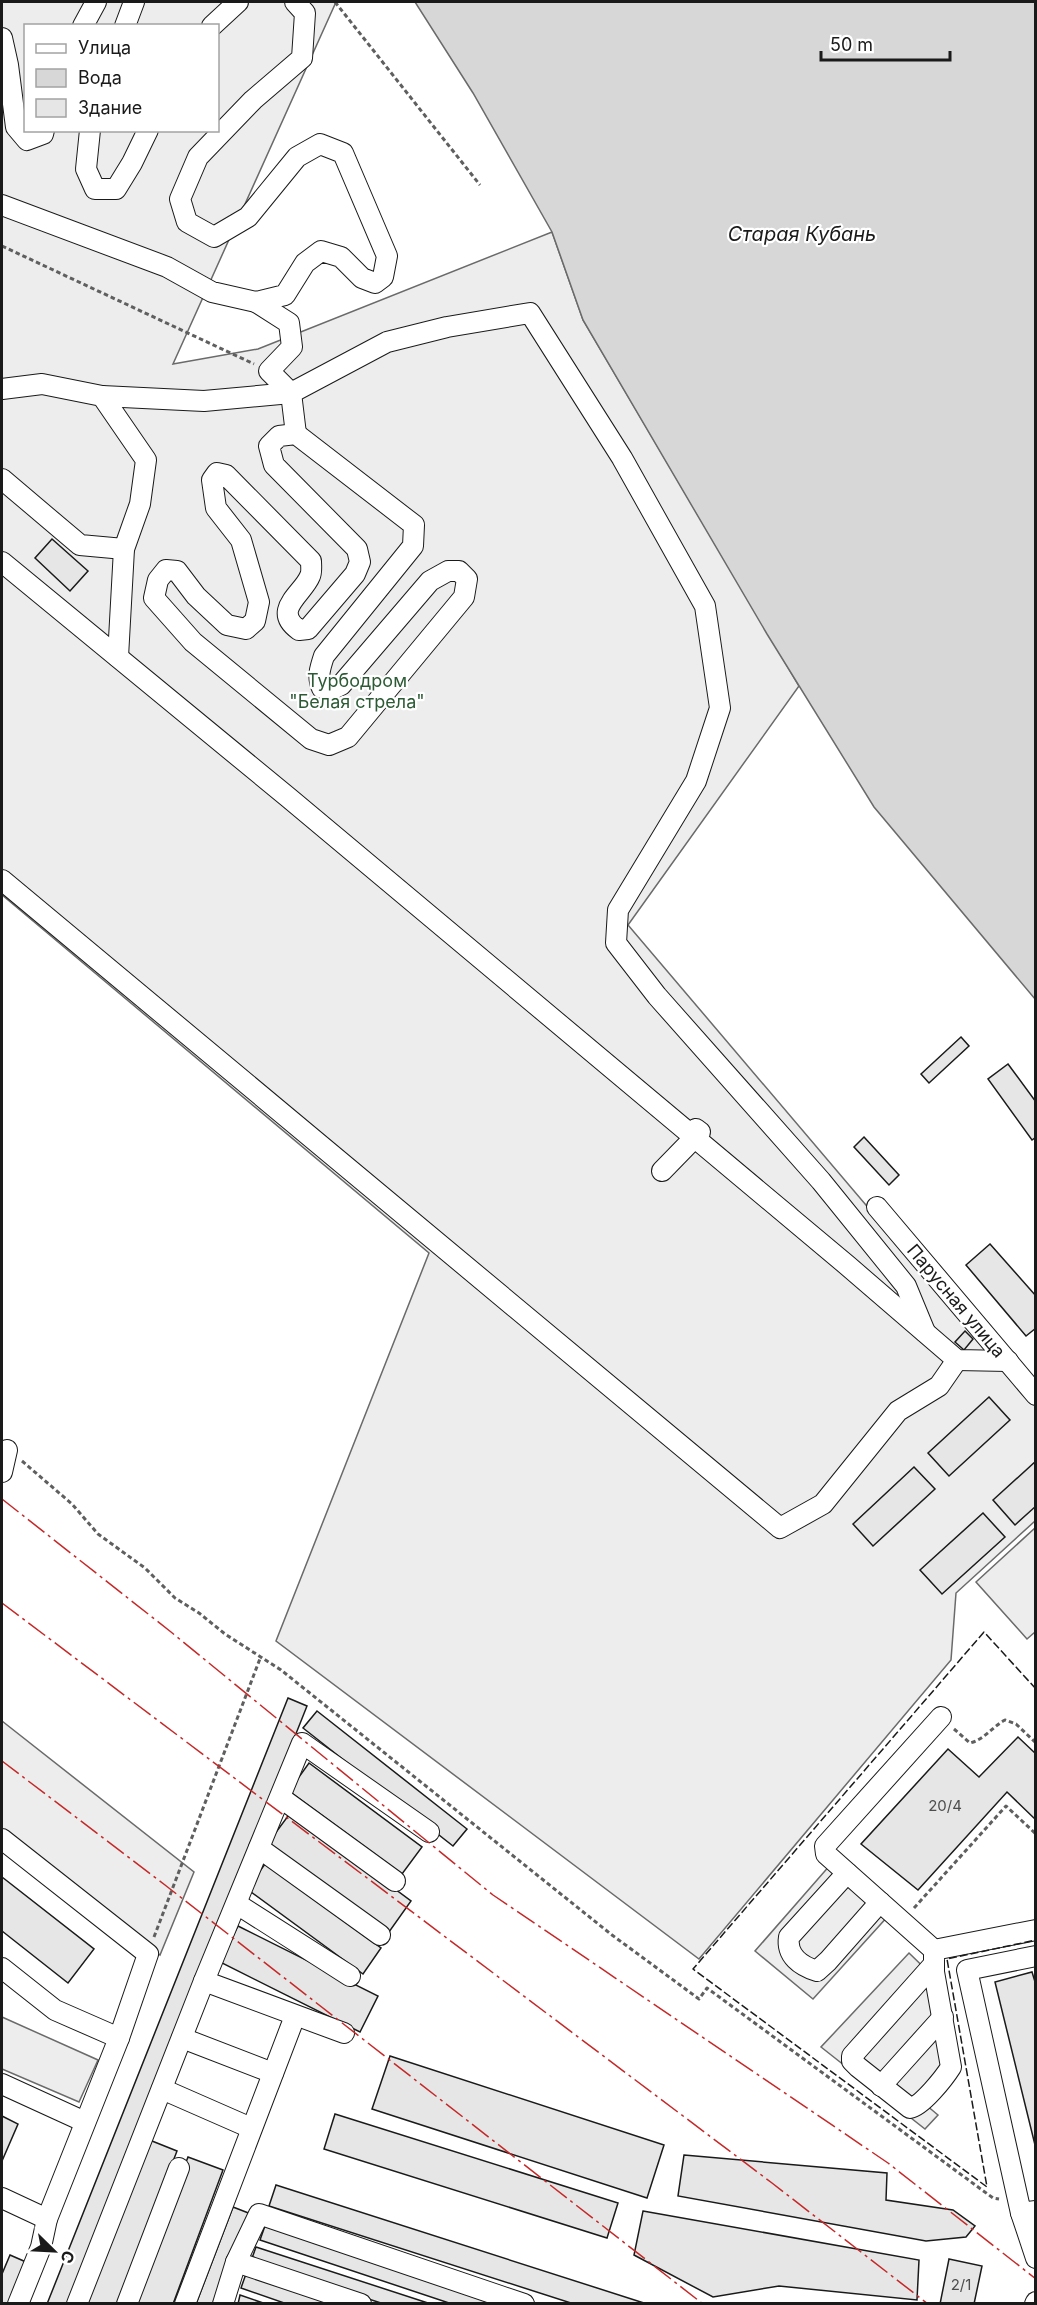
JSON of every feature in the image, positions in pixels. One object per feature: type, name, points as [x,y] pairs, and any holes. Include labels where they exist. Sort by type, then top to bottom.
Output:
[{"type":"street","points":[[84,24],[96,2]]},
{"type":"street","points":[[126,24],[134,2]]},
{"type":"street","points":[[214,24],[238,2]]},
{"type":"street","points":[[256,303],[285,296],[305,263],[321,251],[341,257],[362,278],[375,283],[384,277],[387,256],[343,153],[320,144],[297,157],[248,217],[214,237],[187,222],[180,199],[198,158],[253,100],[302,58],[305,13],[294,2]]},
{"type":"street","points":[[2,38],[16,127],[27,140],[44,132]]},
{"type":"street","points":[[90,132],[86,170],[95,189],[116,189],[147,132]]},
{"type":"street","points":[[2,205],[167,267],[212,292],[256,303],[289,323],[292,347],[269,371],[291,393],[296,434],[414,525],[413,546],[324,657],[320,669],[322,688],[331,690],[341,685],[430,581],[448,571],[459,571],[467,579],[464,597],[450,615],[348,737],[329,745],[310,739],[193,642],[154,598],[158,580],[166,570],[177,571],[196,596],[227,625],[246,629],[255,621],[259,602],[241,540],[216,508],[212,480],[217,473],[226,475],[311,561],[311,575],[291,601],[288,614],[292,625],[299,630],[308,629],[355,574],[360,562],[357,549],[274,465],[269,446],[279,436],[296,434]]},
{"type":"street","points":[[2,389],[42,384],[102,396],[204,401],[291,393],[387,342],[447,327],[530,313],[622,458],[705,606],[720,708],[696,781],[618,910],[616,943],[657,996],[821,1181],[906,1286],[925,1332]]},
{"type":"street","points":[[102,396],[146,460],[140,504],[124,549],[118,657]]},
{"type":"street","points":[[2,479],[80,545],[124,549]]},
{"type":"street","points":[[2,562],[661,1109],[957,1360],[1008,1361]]},
{"type":"street","points":[[2,880],[780,1527],[823,1504],[898,1411],[939,1386],[957,1360]]},
{"type":"street","points":[[662,1171],[694,1138]]},
{"type":"street","name":"Парусная улица","points":[[877,1207],[1035,1395]]},
{"type":"street","points":[[2,1472],[7,1450]]},
{"type":"street","points":[[941,1717],[825,1846],[826,1854],[902,1922],[934,1957],[951,2067],[921,2103],[910,2108],[852,2061],[852,2056],[934,1957],[1035,1930]]},
{"type":"street","points":[[77,2304],[204,1981],[302,1743],[429,1832]]},
{"type":"street","points":[[281,1798],[395,1881]]},
{"type":"street","points":[[2,1839],[148,1954],[119,2038],[47,2219],[41,2247],[18,2304]]},
{"type":"street","points":[[259,1848],[380,1935]]},
{"type":"street","points":[[847,1873],[789,1937],[790,1954],[803,1966],[817,1971],[880,1902]]},
{"type":"street","points":[[237,1904],[350,1976]]},
{"type":"street","points":[[1035,1956],[966,1970],[1025,2208],[1035,2258]]},
{"type":"street","points":[[2,1968],[55,2010],[119,2038]]},
{"type":"street","points":[[204,1981],[344,2033]]},
{"type":"street","points":[[185,2304],[295,2016]]},
{"type":"street","points":[[881,2086],[943,2017]]},
{"type":"street","points":[[183,2038],[273,2073]]},
{"type":"street","points":[[2,2084],[85,2122]]},
{"type":"street","points":[[162,2089],[251,2128]]},
{"type":"street","points":[[127,2304],[179,2168]]},
{"type":"street","points":[[2,2198],[47,2219]]},
{"type":"street","points":[[223,2304],[236,2262],[259,2214],[524,2304]]},
{"type":"street","points":[[236,2262],[361,2304]]},
{"type":"path","points":[[335,2],[480,185]]},
{"type":"path","points":[[2,246],[269,371]]},
{"type":"path","points":[[7,1450],[26,1463],[72,1504],[98,1534],[145,1568],[175,1598],[199,1613],[225,1634],[261,1656],[337,1714],[612,1935],[699,2000],[707,1988],[993,2198],[1025,2208]]},
{"type":"path","points":[[148,1954],[261,1656]]},
{"type":"path","points":[[941,1717],[970,1743],[982,1740],[994,1726],[1005,1720],[1016,1724],[1035,1743]]},
{"type":"path","points":[[902,1922],[1006,1806],[1035,1834]]},
{"type":"shaded area","name":"Турбодром \"Белая стрела\"","points":[[2,2],[336,2],[173,364],[258,349],[552,232],[583,320],[799,686],[628,925],[1035,1404],[1035,1521],[956,1593],[951,1660],[699,1959],[276,1641],[429,1253],[2,895]]},
{"type":"shaded area","points":[[1035,1528],[1035,1632],[1027,1639],[976,1582]]},
{"type":"shaded area","points":[[2,1721],[194,1872],[160,1955],[2,1830]]},
{"type":"shaded area","points":[[831,1864],[889,1915],[813,1999],[755,1951]]},
{"type":"shaded area","points":[[909,1953],[944,1987],[960,2066],[926,2105],[938,2115],[925,2129],[821,2047]]},
{"type":"shaded area","points":[[2,2017],[98,2060],[79,2102],[2,2069]]},
{"type":"water","name":"Старая Кубань","points":[[415,2],[1035,2],[1035,999],[874,807],[767,634],[583,320],[552,232],[473,93]]},
{"type":"building","points":[[52,539],[88,571],[70,591],[35,558]]},
{"type":"building","points":[[961,1037],[969,1046],[929,1083],[921,1074]]},
{"type":"building","points":[[1008,1064],[1036,1102],[1036,1137],[1032,1140],[988,1079]]},
{"type":"building","points":[[864,1137],[899,1175],[889,1185],[854,1147]]},
{"type":"building","points":[[990,1244],[1036,1296],[1036,1328],[1026,1336],[966,1265]]},
{"type":"building","points":[[965,1331],[973,1339],[964,1350],[955,1342]]},
{"type":"building","points":[[989,1397],[1010,1420],[949,1476],[928,1453]]},
{"type":"building","points":[[1036,1461],[1036,1506],[1015,1525],[993,1500]]},
{"type":"building","points":[[914,1467],[935,1489],[873,1546],[853,1524]]},
{"type":"building","points":[[983,1513],[1005,1537],[942,1594],[920,1570]]},
{"type":"building","points":[[288,1698],[307,1706],[69,2304],[47,2304]]},
{"type":"building","points":[[317,1711],[467,1829],[453,1846],[303,1728]]},
{"type":"building","points":[[1018,1737],[1036,1754],[1036,1820],[1007,1792],[918,1890],[861,1844],[948,1749],[979,1777]]},
{"type":"building","points":[[309,1763],[422,1847],[402,1874],[289,1791]]},
{"type":"building","points":[[291,1812],[411,1901],[389,1932],[268,1843]]},
{"type":"building","points":[[265,1864],[381,1948],[363,1974],[247,1889]]},
{"type":"building","points":[[2,1877],[94,1949],[68,1983],[2,1931]]},
{"type":"building","points":[[238,1926],[378,1996],[360,2032],[220,1962]]},
{"type":"building","points":[[1032,1972],[1036,1985],[1036,2149],[995,1982]]},
{"type":"building","points":[[390,2056],[664,2145],[647,2198],[372,2109]]},
{"type":"building","points":[[335,2114],[618,2203],[607,2238],[324,2149]]},
{"type":"building","points":[[2,2116],[18,2124],[2,2161]]},
{"type":"building","points":[[147,2139],[177,2151],[118,2304],[83,2304]]},
{"type":"building","points":[[684,2155],[887,2173],[886,2200],[953,2210],[975,2226],[966,2237],[926,2241],[678,2196]]},
{"type":"building","points":[[188,2157],[223,2170],[173,2304],[132,2304]]},
{"type":"building","points":[[276,2185],[647,2304],[574,2304],[269,2206]]},
{"type":"building","points":[[233,2207],[251,2214],[217,2304],[196,2304]]},
{"type":"building","points":[[643,2211],[919,2260],[917,2300],[779,2286],[713,2297],[634,2255]]},
{"type":"building","points":[[266,2223],[510,2304],[452,2304],[260,2240]]},
{"type":"building","points":[[256,2247],[431,2304],[384,2304],[251,2261]]},
{"type":"building","points":[[10,2255],[26,2262],[9,2304],[2,2304],[2,2274]]},
{"type":"building","points":[[949,2259],[982,2266],[974,2304],[940,2304]]},
{"type":"building","points":[[247,2271],[341,2304],[287,2304],[241,2288]]},
{"type":"building","points":[[240,2295],[266,2304],[238,2304]]},
{"type":"fence","points":[[1036,1689],[984,1632],[693,1969],[987,2187],[947,1959],[1036,1940]]},
{"type":"power","points":[[2,1499],[171,1632],[493,1895],[888,2163],[1036,2279]]},
{"type":"power","points":[[2,1603],[772,2183],[928,2304]]},
{"type":"power","points":[[2,1761],[703,2304]]}]
